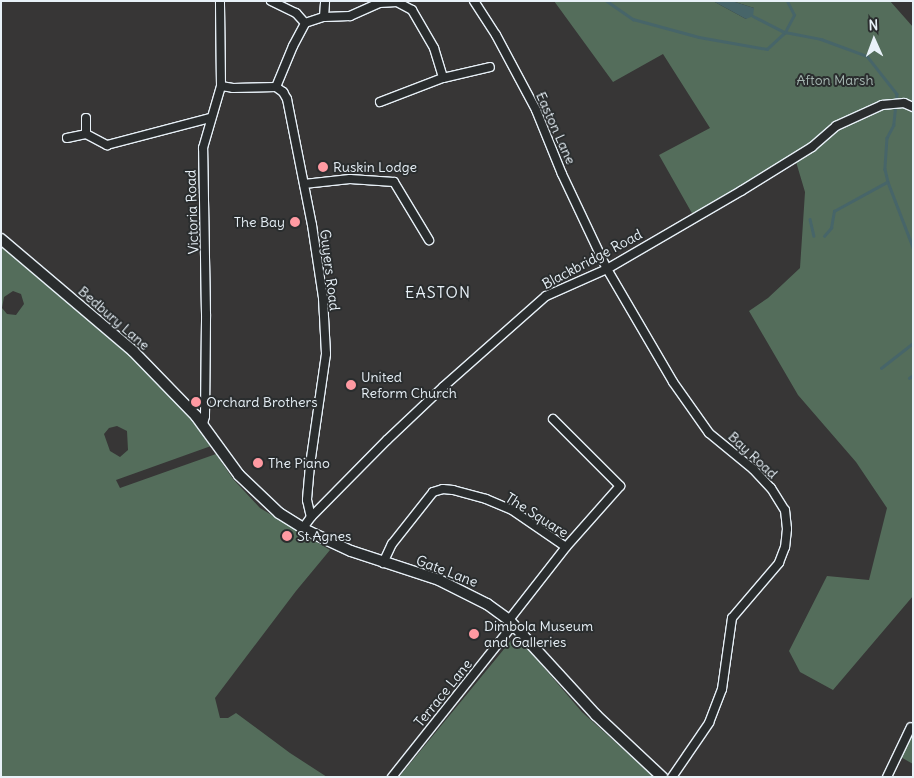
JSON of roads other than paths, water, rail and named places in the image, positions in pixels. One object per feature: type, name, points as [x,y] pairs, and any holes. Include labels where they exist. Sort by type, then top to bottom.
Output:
[{"type":"street","name":"Victoria Road","points":[[203,424],[205,416],[206,325],[203,148],[210,118],[221,86],[220,1]]},
{"type":"street","points":[[270,1],[296,13],[305,24]]},
{"type":"street","points":[[324,18],[325,1]]},
{"type":"street","name":"Easton Lane","points":[[474,1],[496,36],[536,110],[562,174],[607,269]]},
{"type":"street","points":[[221,86],[233,88],[276,87],[293,46],[305,24],[324,18],[350,16],[379,3],[397,2],[412,10],[421,22],[434,48],[443,78]]},
{"type":"street","points":[[380,102],[443,78],[490,67]]},
{"type":"street","name":"Guyers Road","points":[[276,87],[283,92],[287,99],[304,184],[323,298],[326,354],[307,500],[311,517]]},
{"type":"street","name":"Blackbridge Road","points":[[303,528],[311,517],[443,387],[546,296],[607,269],[786,163],[812,146],[836,126],[886,104],[904,103],[913,107]]},
{"type":"street","points":[[86,118],[86,134]]},
{"type":"street","points":[[67,138],[86,134],[107,145],[210,118]]},
{"type":"street","points":[[304,184],[350,179],[394,182],[429,240]]},
{"type":"street","name":"Bedbury Lane","points":[[1,239],[112,332],[203,424]]},
{"type":"street","name":"Bay Road","points":[[607,269],[673,382],[709,433],[753,469],[771,488],[785,510],[787,529],[785,548],[779,563],[732,618],[722,689],[709,723],[672,777]]},
{"type":"street","points":[[553,418],[620,486],[566,547]]},
{"type":"street","name":"Gate Lane","points":[[203,424],[239,475],[279,513],[303,528],[351,551],[383,563],[422,574],[457,588],[487,604],[511,622],[596,715],[662,777]]},
{"type":"street","name":"The Square","points":[[383,563],[392,544],[433,492],[443,489],[486,499],[512,510],[566,547],[511,622]]},
{"type":"street","name":"Terrace Lane","points":[[392,777],[511,622]]},
{"type":"street","points":[[887,777],[911,726]]},
{"type":"water","points":[[713,1],[732,1],[754,8],[753,16],[746,19]]},
{"type":"waterway","points":[[607,1],[633,19],[699,37],[767,49],[785,32],[794,15],[787,1]]},
{"type":"waterway","points":[[753,16],[785,32],[821,39],[867,56],[897,94],[894,125],[887,138],[885,169],[888,182],[913,247]]},
{"type":"waterway","points":[[824,236],[831,228],[834,211],[887,182]]},
{"type":"waterway","points":[[810,219],[814,236]]},
{"type":"waterway","points":[[881,368],[913,343]]},
{"type":"waterway","points":[[909,378],[913,375]]},
{"type":"place","name":"Ruskin Lodge","points":[[323,167]]},
{"type":"place","name":"The Bay","points":[[295,222]]},
{"type":"place","name":"United Reform Church","points":[[351,385]]},
{"type":"place","name":"Orchard Brothers","points":[[196,402]]},
{"type":"place","name":"The Piano","points":[[258,463]]},
{"type":"place","name":"St Agnes","points":[[287,536]]},
{"type":"place","name":"Dimbola Museum and Galleries","points":[[474,634]]},
{"type":"district","name":"EASTON","points":[[438,292]]},
{"type":"park label","name":"Afton Marsh","points":[[835,80]]}]
